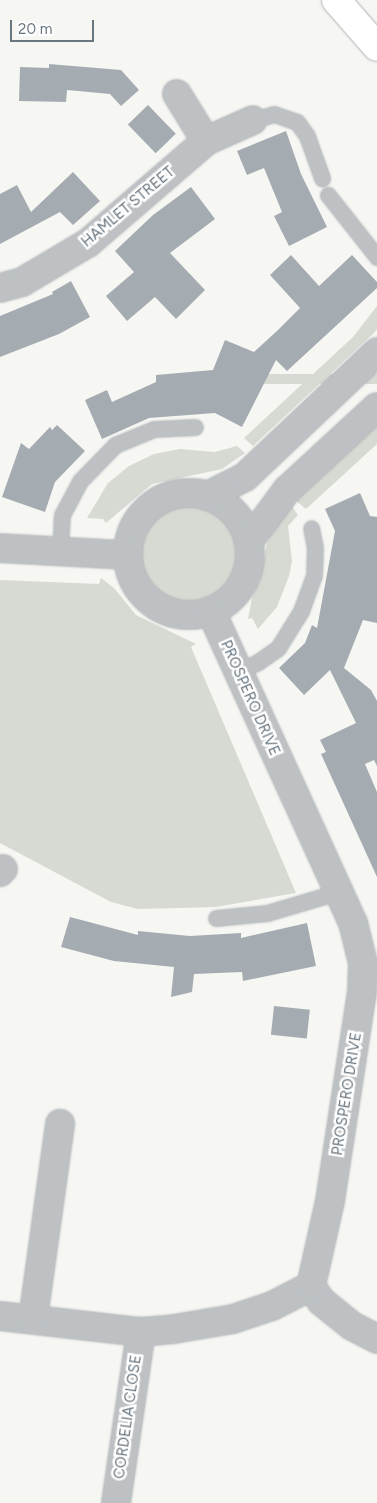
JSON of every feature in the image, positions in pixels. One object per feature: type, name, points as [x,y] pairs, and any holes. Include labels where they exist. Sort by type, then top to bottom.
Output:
[{"type":"highway","points":[[336,0],[377,47]]},
{"type":"street","points":[[177,94],[206,141]]},
{"type":"street","name":"HAMLET STREET","points":[[0,288],[22,282],[88,243],[206,141],[253,120]]},
{"type":"street","points":[[207,496],[245,477],[377,352]]},
{"type":"street","points":[[249,541],[287,490],[377,407]]},
{"type":"street","points":[[191,493],[207,496],[226,506],[240,521],[249,541],[250,555],[243,583],[224,605],[212,611],[182,615],[154,605],[134,584],[127,555],[136,524],[159,501],[191,493]]},
{"type":"street","points":[[0,548],[127,555]]},
{"type":"street","name":"PROSPERO DRIVE","points":[[212,611],[353,923],[370,993],[330,1201],[311,1286]]},
{"type":"street","points":[[33,1319],[60,1124]]},
{"type":"street","points":[[0,1316],[141,1332],[233,1319],[272,1306],[311,1286],[321,1301],[352,1326],[377,1339]]},
{"type":"street","name":"CORDELIA CLOSE","points":[[116,1503],[141,1332]]},
{"type":"lane","points":[[253,120],[274,114],[297,122],[307,136],[322,178]]},
{"type":"lane","points":[[328,195],[377,257]]},
{"type":"lane","points":[[60,551],[62,515],[80,481],[115,446],[154,429],[195,427]]},
{"type":"lane","points":[[238,671],[258,662],[278,648],[301,611],[314,575],[315,548],[311,528]]},
{"type":"lane","points":[[216,918],[267,913],[338,892]]},
{"type":"shaded area","points":[[377,306],[377,329],[374,333],[253,446],[244,438],[353,337]]},
{"type":"shaded area","points":[[233,374],[377,374],[377,384],[233,384]]},
{"type":"shaded area","points":[[377,426],[377,444],[306,509],[296,501]]},
{"type":"shaded area","points":[[237,446],[245,453],[222,469],[152,484],[106,523],[103,519],[87,518],[108,483],[129,466],[154,454],[180,449],[215,452]]},
{"type":"shaded area","points":[[187,503],[206,507],[222,518],[233,534],[237,553],[233,572],[222,588],[206,599],[187,603],[168,599],[152,588],[141,572],[137,553],[141,534],[152,518],[168,507]]},
{"type":"shaded area","points":[[291,505],[298,515],[288,526],[292,561],[289,576],[277,607],[258,629],[252,618],[248,619],[252,598],[260,581],[267,542]]},
{"type":"shaded area","points":[[101,578],[114,588],[136,615],[196,644],[191,647],[296,893],[216,907],[138,909],[111,902],[0,843],[0,580],[99,584]]},
{"type":"building","points":[[49,64],[121,70],[139,90],[121,106],[110,94],[67,90],[66,102],[19,101],[20,67],[49,68]]},
{"type":"building","points":[[148,105],[176,134],[156,153],[128,124]]},
{"type":"building","points":[[286,131],[301,174],[327,227],[289,246],[274,216],[282,212],[264,168],[247,175],[237,151]]},
{"type":"building","points":[[73,172],[100,201],[73,225],[60,212],[0,244],[0,194],[17,185],[31,212]]},
{"type":"building","points":[[191,187],[215,219],[170,253],[205,290],[176,319],[155,297],[127,321],[106,296],[134,272],[115,251],[153,215]]},
{"type":"building","points":[[291,255],[319,286],[352,255],[377,282],[377,288],[287,371],[276,360],[242,427],[215,413],[149,418],[102,439],[85,400],[107,390],[112,402],[156,382],[156,375],[213,370],[225,340],[254,352],[278,330],[300,308],[270,275]]},
{"type":"building","points":[[71,281],[90,317],[59,334],[0,357],[0,316],[53,294],[52,292]]},
{"type":"building","points":[[57,425],[85,451],[55,482],[45,512],[2,497],[21,443],[29,449],[50,427],[52,430]]},
{"type":"building","points":[[360,493],[370,516],[377,517],[377,623],[363,620],[344,668],[371,690],[377,701],[377,766],[374,760],[365,764],[377,792],[377,877],[321,754],[326,752],[320,740],[356,723],[330,670],[304,695],[279,668],[305,643],[312,625],[317,628],[335,531],[325,509]]},
{"type":"building","points":[[70,917],[138,935],[138,931],[190,936],[241,933],[241,938],[307,923],[316,966],[243,981],[242,972],[194,974],[192,992],[171,997],[174,967],[114,961],[61,947]]},
{"type":"building","points":[[274,1006],[310,1010],[307,1039],[271,1035]]}]
